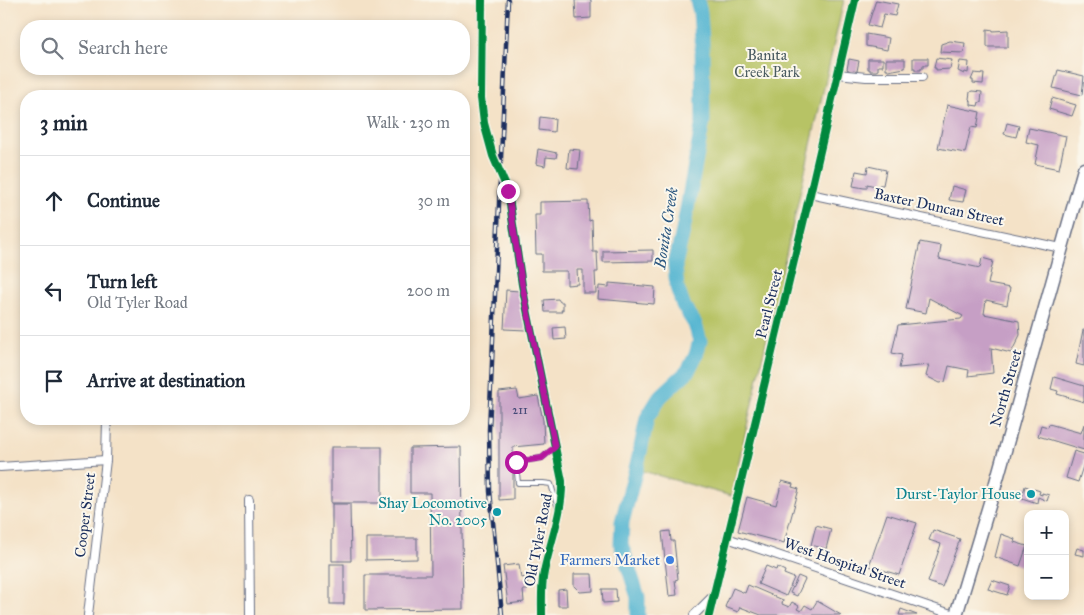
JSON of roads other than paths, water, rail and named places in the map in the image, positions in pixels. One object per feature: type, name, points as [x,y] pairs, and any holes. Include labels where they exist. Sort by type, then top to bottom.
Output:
[{"type":"main road","name":"North Street","points":[[955,615],[1005,449],[1061,248],[1080,194],[1084,169]]},
{"type":"street","name":"Old Tyler Road","points":[[482,0],[481,98],[484,123],[493,156],[508,191],[522,284],[562,481],[559,512],[544,572],[542,615]]},
{"type":"street","name":"Pearl Street","points":[[708,615],[855,0]]},
{"type":"street","points":[[838,74],[866,77],[922,77]]},
{"type":"street","name":"Baxter Duncan Street","points":[[810,194],[1061,248]]},
{"type":"street","name":"Cooper Street","points":[[88,615],[106,460],[107,425]]},
{"type":"street","points":[[0,467],[106,460]]},
{"type":"street","points":[[248,500],[250,615]]},
{"type":"street","name":"West Hospital Street","points":[[727,538],[955,615]]},
{"type":"street","points":[[694,615],[713,596]]},
{"type":"lane","points":[[555,447],[542,458],[516,462],[518,483],[551,484],[559,512]]},
{"type":"waterway","name":"Bonita Creek","points":[[638,615],[638,597],[621,544],[622,522],[647,418],[660,397],[688,371],[700,341],[695,324],[683,305],[677,287],[675,265],[703,121],[702,40],[697,0]]},
{"type":"railway","points":[[502,615],[490,491],[489,430],[508,0]]},
{"type":"place","name":"Durst-Taylor House","points":[[1031,494]]},
{"type":"place","name":"Shay Locomotive No. 2005","points":[[497,512]]},
{"type":"place","name":"Farmers Market","points":[[670,560]]},
{"type":"park label","name":"Banita Creek Park","points":[[767,64]]}]
